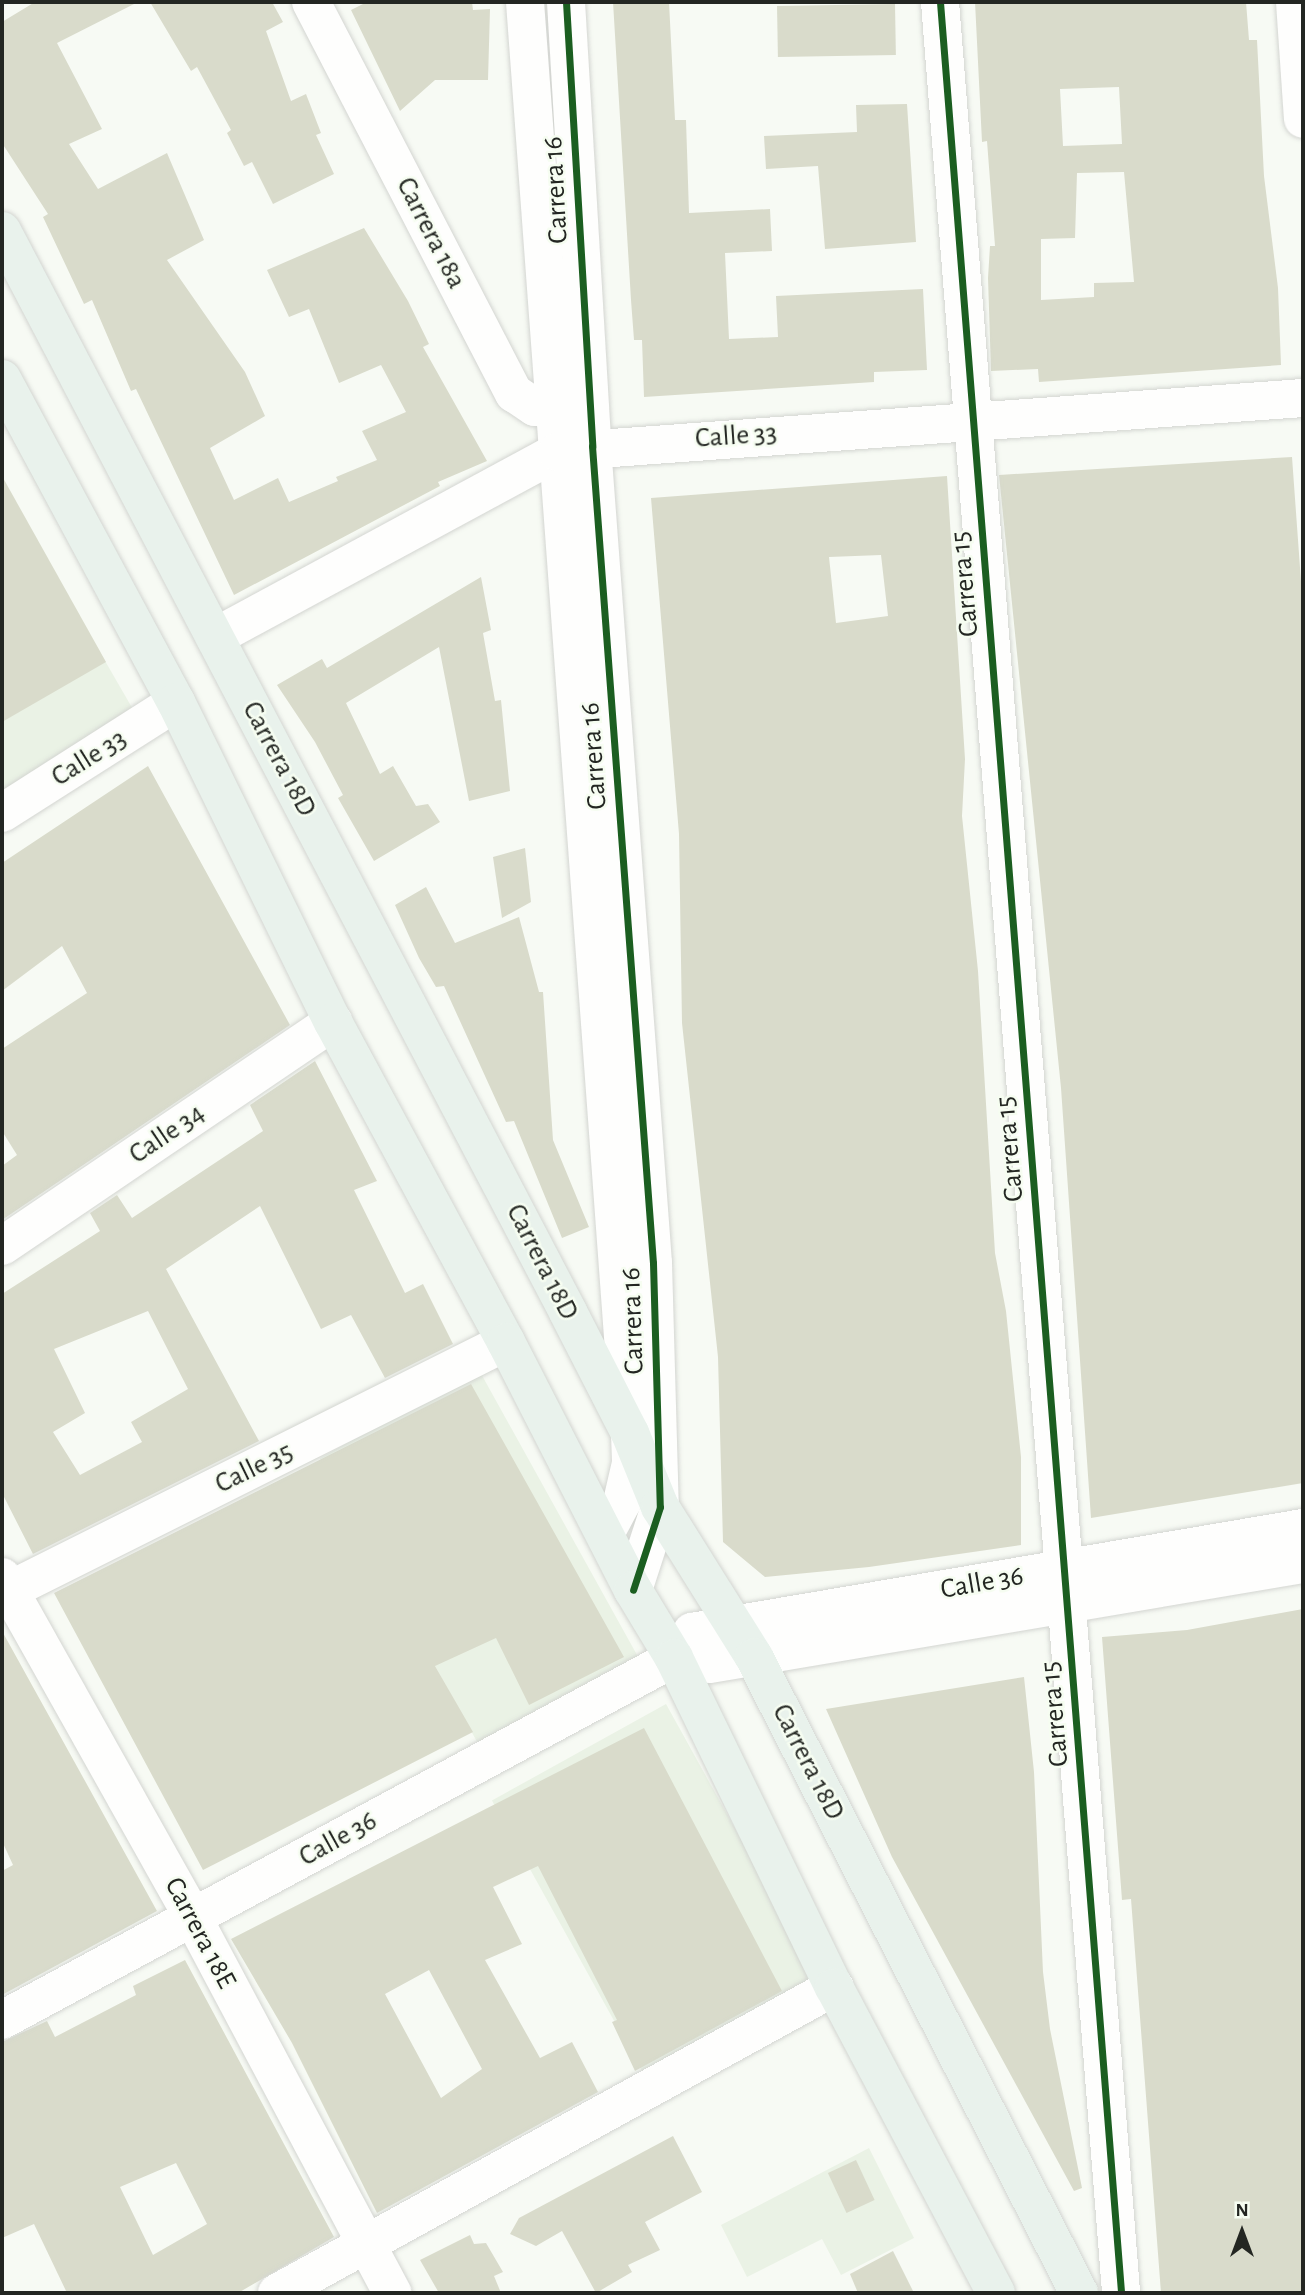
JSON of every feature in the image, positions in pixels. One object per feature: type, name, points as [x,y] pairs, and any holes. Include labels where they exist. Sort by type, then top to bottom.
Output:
[{"type":"main road","name":"Carrera 18D","points":[[2,231],[630,1433],[660,1507],[754,1657],[1079,2293]]},
{"type":"main road","points":[[2,379],[11,419],[176,702],[333,1022],[506,1342],[633,1590],[674,1658],[834,1987],[996,2293]]},
{"type":"street","name":"Carrera 18a","points":[[310,2],[514,393],[535,407],[572,405]]},
{"type":"street","name":"Carrera 16","points":[[525,2],[572,405],[630,1433],[631,1463],[622,1502],[605,1534]]},
{"type":"street","name":"Carrera 16","points":[[566,2],[572,405]]},
{"type":"street","name":"Carrera 15","points":[[940,2],[1121,2293]]},
{"type":"street","points":[[1295,2],[1303,119]]},
{"type":"street","name":"Calle 33","points":[[215,637],[575,449],[973,419],[1303,398]]},
{"type":"street","name":"Carrera 16","points":[[575,449],[652,1249],[660,1507],[633,1590]]},
{"type":"street","name":"Calle 33","points":[[2,813],[176,702]]},
{"type":"street","name":"Calle 34","points":[[2,1246],[333,1022]]},
{"type":"street","name":"Calle 35","points":[[4,1587],[506,1342]]},
{"type":"street","name":"Calle 36","points":[[674,1658],[710,1664],[754,1657],[1066,1587],[1303,1528]]},
{"type":"street","name":"Calle 36","points":[[2,2020],[674,1658],[692,1632],[1066,1587],[1303,1564]]},
{"type":"street","name":"Carrera 18E","points":[[4,1587],[193,1918],[392,2293]]},
{"type":"street","points":[[277,2293],[367,2247],[834,1987]]},
{"type":"shaded area","points":[[34,538],[138,718],[2,796],[2,557]]},
{"type":"shaded area","points":[[479,1370],[640,1660],[481,1749],[320,1458]]},
{"type":"shaded area","points":[[666,1704],[822,1986],[648,2082],[492,1800]]},
{"type":"shaded area","points":[[869,2148],[914,2238],[841,2275],[822,2239],[747,2277],[721,2225]]},
{"type":"building","points":[[35,2],[138,2],[57,43],[102,129],[69,144],[98,189],[167,153],[204,240],[167,260],[245,372],[265,416],[210,448],[234,500],[278,478],[289,502],[338,481],[336,477],[377,460],[362,431],[406,412],[381,365],[339,383],[309,309],[289,317],[267,270],[364,228],[408,301],[429,344],[423,347],[487,461],[438,482],[440,486],[234,595],[136,389],[131,391],[92,300],[84,304],[43,217],[48,214],[2,143],[2,22]]},
{"type":"building","points":[[150,2],[272,2],[283,22],[266,31],[291,101],[306,94],[321,133],[316,135],[334,174],[273,204],[252,162],[244,166],[227,133],[231,130],[197,67],[191,71]]},
{"type":"building","points":[[367,2],[472,2],[473,10],[490,9],[488,80],[435,80],[400,111],[351,10]]},
{"type":"building","points":[[613,2],[669,2],[675,120],[686,120],[689,213],[770,209],[772,251],[725,253],[729,339],[778,337],[776,296],[923,289],[927,370],[874,372],[874,382],[644,397],[642,340],[634,340]]},
{"type":"building","points":[[975,2],[1246,2],[1249,40],[1257,40],[1264,176],[1278,288],[1281,365],[1039,382],[1038,369],[991,371],[988,278],[990,246],[995,246],[987,141],[982,142]],"holes":[[[1119,87],[1122,144],[1063,146],[1060,89]],[[1124,172],[1134,282],[1094,283],[1094,297],[1041,300],[1041,239],[1075,238],[1077,173]]]},
{"type":"building","points":[[895,4],[896,55],[778,57],[777,6]]},
{"type":"building","points":[[907,104],[916,242],[825,249],[818,166],[766,169],[764,136],[857,132],[856,105]]},
{"type":"building","points":[[1292,457],[1303,609],[1303,1483],[1091,1518],[1061,1088],[999,475]]},
{"type":"building","points":[[2,476],[106,662],[2,722]]},
{"type":"building","points":[[947,476],[965,759],[962,816],[978,971],[995,1253],[1006,1311],[1021,1457],[1021,1545],[869,1567],[765,1577],[723,1542],[718,1357],[682,1023],[679,834],[651,498]],"holes":[[[881,555],[888,616],[836,623],[829,557]]]},
{"type":"building","points":[[481,577],[491,630],[483,633],[495,701],[501,700],[510,791],[469,801],[439,647],[346,703],[380,774],[393,766],[416,806],[428,804],[440,822],[374,861],[338,798],[343,795],[315,742],[277,685],[322,659],[327,668]]},
{"type":"building","points":[[148,766],[290,1025],[2,1220],[2,1166],[17,1155],[2,1131],[2,1049],[87,993],[62,946],[2,991],[2,863]]},
{"type":"building","points":[[525,848],[531,902],[502,918],[493,857]]},
{"type":"building","points":[[426,887],[455,943],[519,917],[539,992],[543,992],[553,1140],[589,1227],[562,1238],[514,1121],[506,1122],[444,986],[436,987],[419,958],[395,905]]},
{"type":"building","points":[[315,1061],[377,1181],[354,1190],[405,1293],[423,1284],[453,1344],[385,1378],[351,1315],[321,1329],[260,1206],[166,1269],[259,1441],[33,1554],[2,1493],[2,1294],[100,1231],[90,1213],[117,1195],[132,1218],[263,1131],[250,1105]],"holes":[[[148,1311],[188,1389],[131,1422],[142,1442],[80,1475],[53,1432],[85,1413],[54,1349]]]},
{"type":"building","points":[[471,1384],[624,1657],[529,1705],[496,1638],[435,1666],[473,1732],[203,1870],[54,1593]]},
{"type":"building","points":[[1303,1609],[1303,2293],[1161,2293],[1131,1899],[1122,1900],[1102,1637],[1187,1630]]},
{"type":"building","points":[[2,1631],[157,1911],[2,1995],[2,1871],[13,1865],[2,1841]]},
{"type":"building","points":[[1024,1677],[1034,1772],[1043,1972],[1050,2029],[1082,2188],[1074,2191],[892,1857],[826,1709]]},
{"type":"building","points":[[644,1728],[782,1991],[635,2071],[612,2022],[617,2020],[538,1866],[493,1887],[522,1944],[485,1960],[540,2058],[572,2042],[598,2092],[377,2213],[292,2043],[231,1939]],"holes":[[[429,1970],[482,2069],[441,2098],[385,1994]]]},
{"type":"building","points":[[185,1960],[334,2237],[238,2293],[67,2293],[34,2224],[2,2238],[2,2042],[47,2021],[55,2037],[136,1995],[133,1986]],"holes":[[[176,2163],[207,2224],[153,2255],[120,2187]]]},
{"type":"building","points":[[673,2136],[702,2192],[645,2222],[660,2250],[628,2265],[632,2272],[596,2293],[562,2231],[536,2246],[510,2234],[519,2218]]},
{"type":"building","points":[[856,2160],[875,2200],[846,2213],[828,2173]]},
{"type":"building","points":[[470,2235],[474,2244],[486,2243],[503,2272],[494,2276],[501,2293],[439,2293],[420,2260]]},
{"type":"building","points":[[893,2251],[914,2293],[858,2293],[850,2274]]},
{"type":"cycle path","points":[[566,2],[592,446],[653,1263],[660,1507],[633,1590]]},
{"type":"cycle path","points":[[940,2],[1121,2293]]}]
